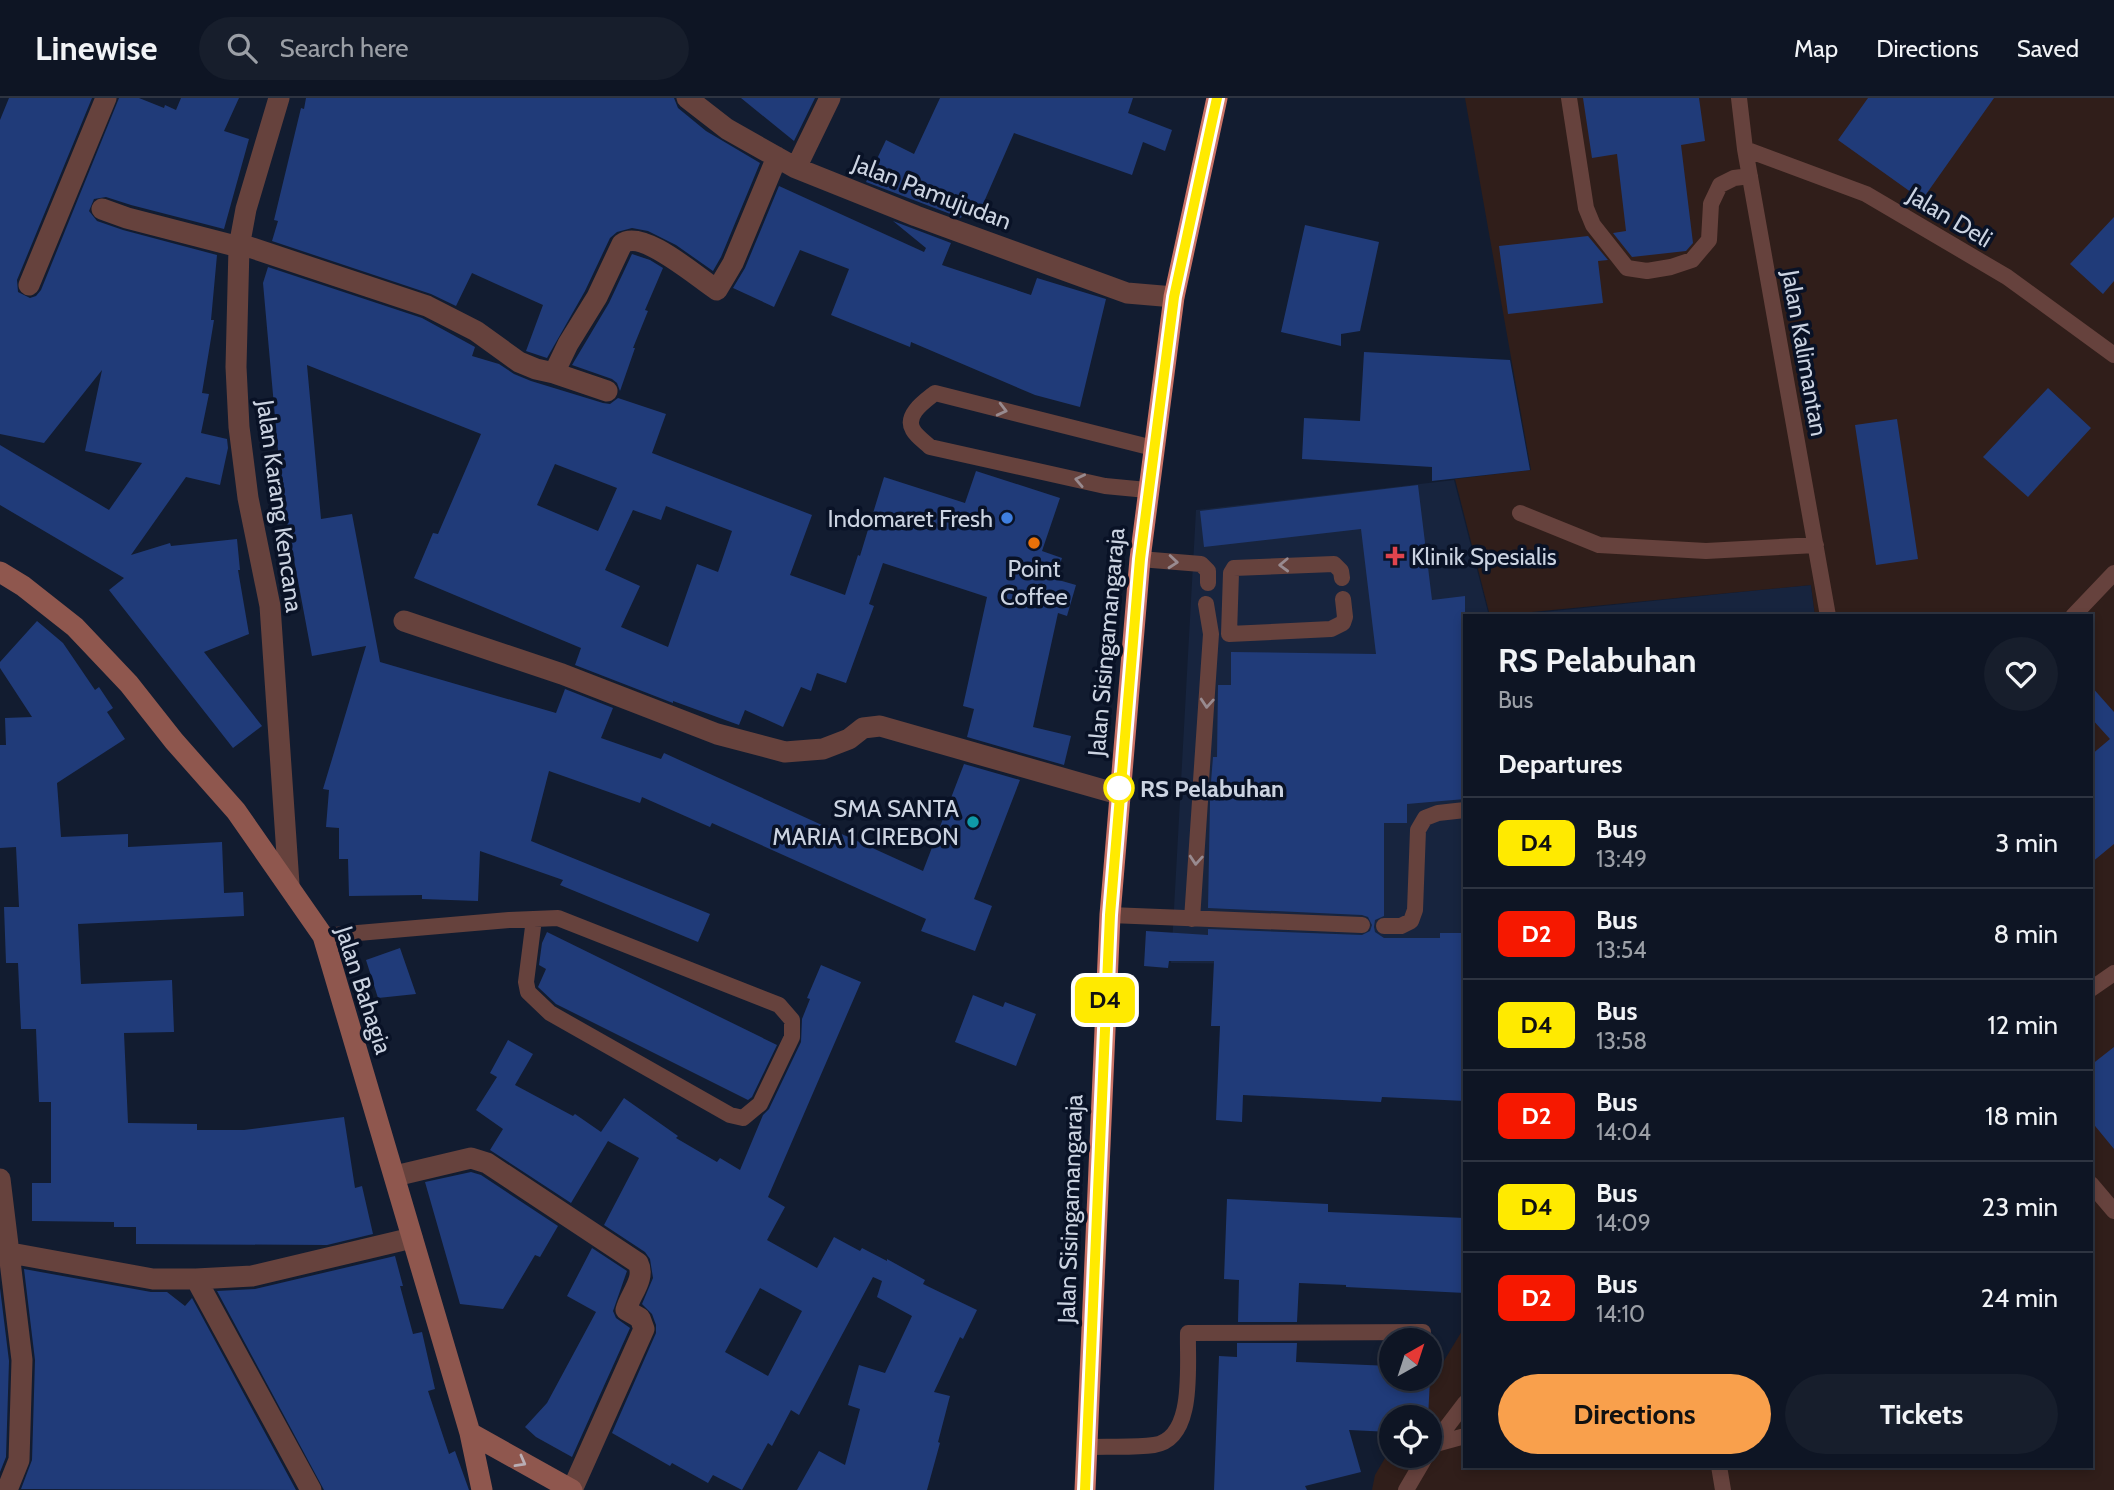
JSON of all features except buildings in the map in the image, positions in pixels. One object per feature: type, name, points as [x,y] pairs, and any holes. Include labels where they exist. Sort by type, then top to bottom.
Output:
[{"type":"highway","name":"Jalan Sisingamangaraja","points":[[1085,1490],[1102,1046],[1118,794],[1140,559],[1174,297],[1217,98]]},
{"type":"main road","name":"Jalan Bahagia","points":[[0,572],[23,586],[75,627],[129,684],[174,741],[236,811],[323,936],[470,1433],[482,1490]]},
{"type":"main road","points":[[470,1433],[572,1490]]},
{"type":"street","points":[[29,285],[106,98]]},
{"type":"street","name":"Jalan Karang Kencana","points":[[279,98],[246,209],[240,246],[236,367],[239,427],[248,498],[270,606],[289,884]]},
{"type":"street","name":"Jalan Pamujudan","points":[[687,98],[727,129],[796,168],[916,216],[1127,293],[1174,297]]},
{"type":"street","points":[[796,168],[830,98]]},
{"type":"street","points":[[554,373],[573,335],[597,297],[622,244],[627,240],[660,250],[718,290],[733,263],[777,157]]},
{"type":"street","points":[[102,209],[127,218],[240,246],[426,306],[476,331],[519,362],[607,391]]},
{"type":"street","points":[[404,621],[562,674],[718,734],[785,752],[822,749],[849,739],[863,728],[880,726],[1118,794]]},
{"type":"street","points":[[395,1176],[471,1158],[487,1163],[638,1263],[641,1276],[626,1310],[640,1318],[643,1329],[572,1490]]},
{"type":"street","points":[[0,1179],[5,1252],[22,1360],[8,1490]]},
{"type":"street","points":[[5,1252],[153,1279],[196,1279],[252,1276],[412,1238]]},
{"type":"street","points":[[196,1279],[311,1490]]},
{"type":"lane","points":[[1569,98],[1586,208],[1593,225],[1626,268],[1647,271],[1692,260],[1709,240],[1711,204],[1720,185],[1734,178],[1750,176]]},
{"type":"lane","name":"Jalan Kalimantan","points":[[1739,98],[1745,149],[1828,614]]},
{"type":"lane","name":"Jalan Deli","points":[[1745,149],[1866,194],[2007,277],[2114,355]]},
{"type":"lane","points":[[1147,490],[1105,486],[930,447],[913,430],[911,423],[914,413],[922,403],[936,393],[1153,448]]},
{"type":"lane","points":[[1520,513],[1599,545],[1706,551],[1816,545]]},
{"type":"lane","points":[[1140,559],[1201,564],[1208,571],[1208,583]]},
{"type":"lane","points":[[1229,634],[1231,573],[1234,568],[1334,564],[1341,571],[1342,578]]},
{"type":"lane","points":[[2075,614],[2114,573]]},
{"type":"lane","points":[[1211,634],[1331,629],[1343,623],[1343,599]]},
{"type":"lane","points":[[1201,781],[1211,634],[1206,604]]},
{"type":"lane","points":[[1192,919],[1200,801]]},
{"type":"lane","points":[[1384,926],[1401,926],[1411,921],[1415,910],[1418,830],[1425,818],[1438,813],[1463,810]]},
{"type":"lane","points":[[1110,915],[1362,925]]},
{"type":"lane","points":[[323,936],[534,919],[558,918],[779,1005],[792,1020],[792,1037],[760,1104],[743,1118],[730,1115],[550,1013],[528,992],[526,982],[534,919]]},
{"type":"lane","points":[[2093,988],[2114,973]]},
{"type":"lane","points":[[2093,1186],[2114,1211]]},
{"type":"lane","points":[[1088,1447],[1157,1445],[1175,1433],[1185,1414],[1188,1333],[1379,1332]]},
{"type":"lane","points":[[1442,1433],[1463,1406]]},
{"type":"lane","points":[[1442,1445],[1463,1437]]},
{"type":"lane","points":[[1406,1490],[1419,1468]]},
{"type":"lane","points":[[1719,1468],[1723,1490]]},
{"type":"shaded area","points":[[1465,98],[2114,98],[2114,1490],[1372,1490],[1379,1468],[1442,1468],[1442,1405],[1417,1405],[1426,1391],[1442,1391],[1442,1364],[1463,1329],[1463,1468],[2093,1468],[2093,614],[1815,614],[1811,585],[1489,614],[1455,479],[1531,470]]},
{"type":"shaded area","points":[[1454,480],[1488,614],[1463,614],[1463,1049],[1269,964],[1171,963],[1196,510]]},
{"type":"shaded area","points":[[1811,585],[1815,614],[1523,614]]},
{"type":"bus line","name":"D4","points":[[1085,1490],[1102,1046],[1118,794],[1140,559],[1174,297],[1217,98]]},
{"type":"place","name":"Indomaret Fresh","points":[[1007,518]]},
{"type":"place","name":"Point Coffee","points":[[1034,543]]},
{"type":"place","name":"Klinik Spesialis","points":[[1395,556]]},
{"type":"place","name":"RS Pelabuhan","points":[[1119,788]]},
{"type":"place","name":"SMA SANTA MARIA 1 CIREBON","points":[[973,822]]}]
